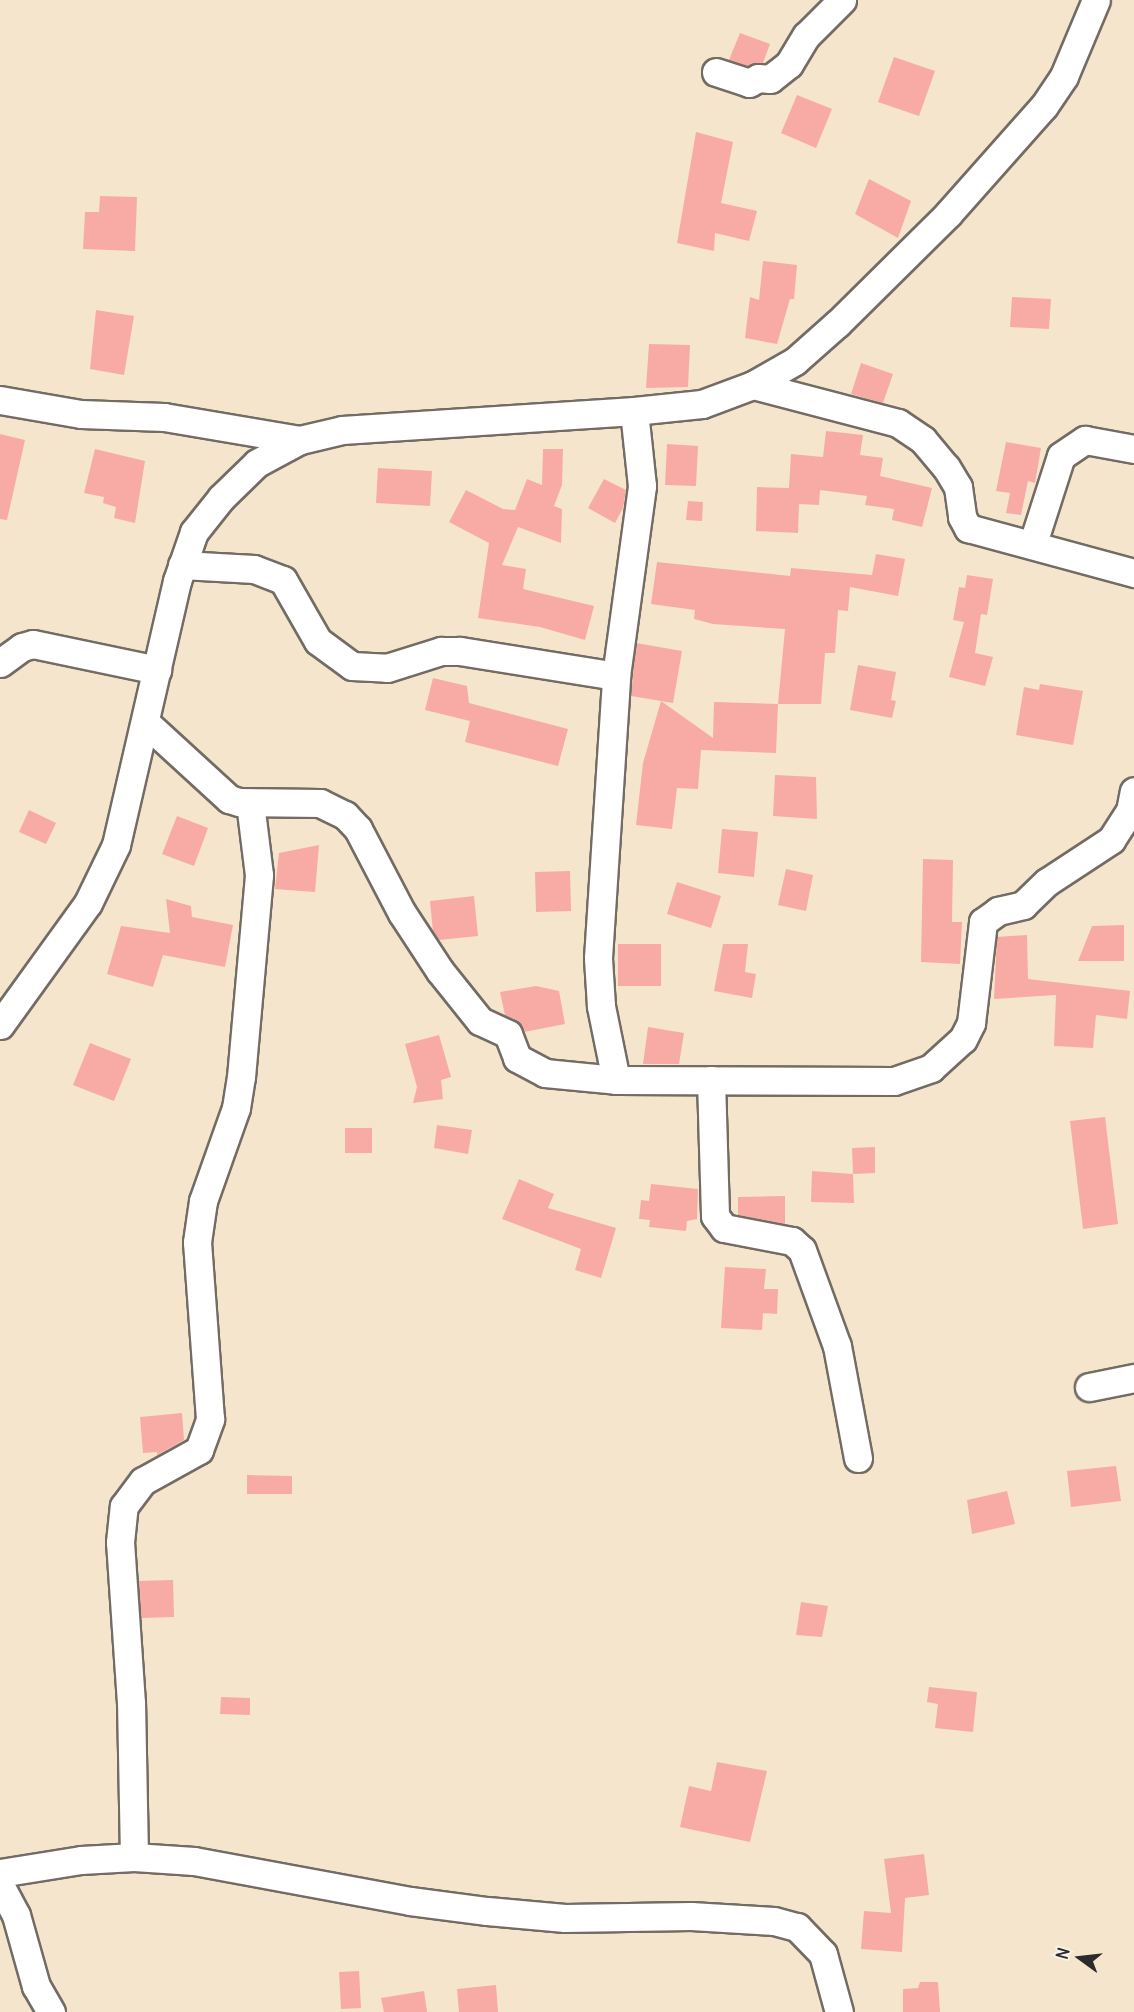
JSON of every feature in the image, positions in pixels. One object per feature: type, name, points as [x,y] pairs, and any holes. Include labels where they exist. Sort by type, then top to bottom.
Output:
[{"type":"street","points":[[716,72],[749,83],[758,78],[770,79],[789,64],[806,36],[842,0]]},
{"type":"street","points":[[0,1025],[88,903],[116,845],[182,566],[194,532],[221,498],[257,463],[300,440],[342,430],[633,411],[702,404],[753,386],[795,361],[838,323],[948,214],[1044,106],[1064,76],[1096,0]]},
{"type":"street","points":[[753,386],[898,423],[923,440],[946,467],[958,487],[962,517],[968,528],[1033,543],[1066,557],[1134,573]]},
{"type":"street","points":[[0,400],[81,414],[164,417],[300,440]]},
{"type":"street","points":[[616,1080],[601,1006],[598,958],[616,676],[642,486],[633,411]]},
{"type":"street","points":[[1033,543],[1061,456],[1084,440],[1134,449]]},
{"type":"street","points":[[182,566],[254,569],[283,580],[318,641],[352,666],[387,668],[441,651],[460,651],[616,676]]},
{"type":"street","points":[[0,663],[22,647],[33,644],[157,670]]},
{"type":"street","points":[[145,722],[229,799],[250,803],[320,803],[345,815],[358,828],[402,913],[440,970],[480,1021],[508,1034],[517,1058],[545,1073],[616,1080],[894,1081],[931,1068],[963,1039],[971,1023],[983,922],[998,911],[1023,905],[1047,882],[1111,840],[1130,811],[1134,791]]},
{"type":"street","points":[[134,1857],[131,1703],[120,1542],[124,1506],[143,1480],[199,1450],[210,1419],[197,1242],[203,1201],[236,1108],[241,1077],[259,875],[250,803]]},
{"type":"street","points":[[711,1080],[715,1216],[723,1228],[792,1241],[801,1251],[837,1346],[858,1458]]},
{"type":"street","points":[[1089,1387],[1134,1377]]},
{"type":"street","points":[[0,1873],[81,1860],[134,1857],[194,1861],[410,1901],[487,1911],[565,1918],[691,1916],[774,1921],[797,1927],[823,1954],[839,2012]]},
{"type":"street","points":[[0,1885],[16,1915],[36,1986],[51,2012]]},
{"type":"building","points":[[740,33],[770,44],[763,63],[747,66],[729,60]]},
{"type":"building","points":[[894,57],[935,71],[919,116],[878,102]]},
{"type":"building","points":[[797,95],[832,109],[816,148],[781,133]]},
{"type":"building","points":[[696,132],[733,142],[721,203],[757,211],[749,241],[715,233],[714,251],[677,243]]},
{"type":"building","points":[[869,179],[911,201],[898,238],[855,214]]},
{"type":"building","points":[[100,196],[137,197],[135,251],[83,249],[85,212],[99,212]]},
{"type":"building","points":[[763,261],[797,265],[794,299],[790,299],[777,344],[745,338],[750,297],[759,300]]},
{"type":"building","points":[[1012,297],[1051,299],[1049,329],[1010,327]]},
{"type":"building","points":[[96,310],[134,316],[124,375],[90,369]]},
{"type":"building","points":[[649,344],[690,345],[688,387],[646,388]]},
{"type":"building","points":[[861,363],[893,374],[883,403],[851,394]]},
{"type":"building","points":[[826,431],[863,435],[860,455],[883,458],[880,476],[932,488],[922,527],[892,520],[894,509],[865,505],[867,496],[820,490],[819,505],[799,504],[798,533],[756,531],[757,487],[789,488],[791,454],[823,457]]},
{"type":"building","points":[[0,434],[25,440],[7,520],[0,519]]},
{"type":"building","points":[[1006,442],[1041,448],[1035,483],[1028,481],[1021,515],[1006,513],[1010,493],[996,491]]},
{"type":"building","points":[[667,444],[698,446],[696,486],[665,485]]},
{"type":"building","points":[[95,449],[145,461],[135,523],[114,518],[116,507],[103,503],[104,497],[84,493]]},
{"type":"building","points":[[543,449],[563,449],[562,485],[554,506],[562,509],[561,543],[518,527],[502,565],[526,569],[523,589],[594,606],[585,640],[540,627],[478,618],[489,543],[449,522],[466,490],[503,509],[515,510],[527,479],[542,485]]},
{"type":"building","points":[[378,468],[432,471],[430,506],[376,503]]},
{"type":"building","points":[[604,479],[626,490],[623,508],[615,523],[588,508]]},
{"type":"building","points":[[688,501],[703,502],[702,521],[686,520]]},
{"type":"building","points":[[876,554],[905,559],[898,596],[850,587],[848,611],[838,610],[835,653],[825,653],[821,704],[778,704],[785,629],[713,624],[694,619],[695,610],[651,604],[657,562],[790,576],[791,568],[872,575]]},
{"type":"building","points":[[967,575],[993,579],[987,615],[981,614],[975,653],[993,657],[985,686],[949,677],[964,622],[953,620],[959,587],[965,588]]},
{"type":"building","points":[[636,643],[682,651],[673,703],[631,696]]},
{"type":"building","points":[[858,665],[896,672],[891,700],[896,701],[892,718],[850,710]]},
{"type":"building","points":[[433,678],[467,686],[469,703],[568,729],[558,766],[465,742],[470,721],[425,710]]},
{"type":"building","points":[[1040,684],[1083,691],[1073,745],[1016,735],[1024,687],[1039,690]]},
{"type":"building","points":[[661,701],[713,738],[714,702],[778,704],[776,753],[701,750],[698,789],[677,788],[672,829],[636,825],[643,763]]},
{"type":"building","points":[[775,775],[816,777],[817,819],[773,816]]},
{"type":"building","points":[[29,810],[56,823],[46,844],[19,832]]},
{"type":"building","points":[[177,816],[208,828],[194,866],[162,854]]},
{"type":"building","points":[[722,829],[758,832],[754,877],[718,873]]},
{"type":"building","points":[[319,845],[315,892],[275,889],[279,853]]},
{"type":"building","points":[[923,859],[953,860],[952,922],[962,922],[960,964],[921,962]]},
{"type":"building","points":[[786,869],[813,875],[806,911],[778,905]]},
{"type":"building","points":[[570,871],[571,911],[536,912],[535,872]]},
{"type":"building","points":[[677,882],[721,896],[711,928],[667,914]]},
{"type":"building","points":[[474,896],[478,936],[439,940],[433,932],[430,901]]},
{"type":"building","points":[[166,899],[191,906],[192,917],[233,925],[225,967],[163,955],[153,987],[107,974],[121,926],[170,933]]},
{"type":"building","points":[[1124,925],[1124,961],[1078,961],[1092,926]]},
{"type":"building","points":[[1027,935],[1028,979],[1130,991],[1127,1019],[1096,1015],[1093,1048],[1054,1046],[1056,995],[994,999],[997,937]]},
{"type":"building","points":[[618,944],[661,944],[661,986],[618,986]]},
{"type":"building","points":[[723,944],[748,944],[745,972],[756,974],[752,998],[714,991]]},
{"type":"building","points":[[536,986],[559,991],[565,1024],[524,1032],[515,1020],[505,1015],[500,992]]},
{"type":"building","points":[[648,1027],[684,1033],[679,1064],[643,1064]]},
{"type":"building","points":[[439,1035],[451,1077],[441,1080],[443,1099],[413,1103],[417,1087],[405,1044]]},
{"type":"building","points":[[90,1043],[131,1059],[114,1101],[73,1085]]},
{"type":"building","points":[[1105,1117],[1118,1224],[1083,1229],[1070,1121]]},
{"type":"building","points":[[437,1125],[472,1130],[468,1154],[434,1148]]},
{"type":"building","points":[[345,1128],[372,1128],[372,1153],[345,1153]]},
{"type":"building","points":[[875,1147],[875,1173],[853,1174],[852,1148]]},
{"type":"building","points":[[812,1171],[853,1174],[854,1203],[811,1202]]},
{"type":"building","points":[[519,1179],[554,1194],[548,1208],[616,1228],[601,1278],[575,1270],[581,1249],[502,1219]]},
{"type":"building","points":[[651,1184],[698,1189],[697,1219],[687,1221],[686,1231],[649,1227],[650,1220],[639,1219],[641,1200],[649,1201]]},
{"type":"building","points":[[785,1196],[785,1224],[738,1215],[738,1197]]},
{"type":"building","points":[[725,1267],[766,1269],[764,1289],[778,1289],[777,1314],[763,1313],[762,1330],[721,1328]]},
{"type":"building","points":[[182,1413],[184,1440],[157,1455],[157,1452],[143,1453],[140,1417]]},
{"type":"building","points":[[1116,1466],[1121,1501],[1071,1507],[1067,1471]]},
{"type":"building","points":[[247,1475],[292,1476],[292,1494],[247,1494]]},
{"type":"building","points":[[1007,1491],[1015,1524],[972,1534],[967,1500]]},
{"type":"building","points":[[173,1580],[174,1617],[141,1618],[138,1581]]},
{"type":"building","points":[[801,1602],[828,1606],[822,1637],[796,1635]]},
{"type":"building","points":[[929,1687],[977,1692],[973,1732],[935,1728],[938,1704],[927,1702]]},
{"type":"building","points":[[221,1697],[250,1698],[250,1715],[220,1714]]},
{"type":"building","points":[[717,1762],[767,1771],[750,1842],[680,1827],[689,1786],[711,1791]]},
{"type":"building","points":[[924,1854],[929,1895],[905,1898],[902,1952],[861,1949],[864,1911],[891,1913],[884,1859]]},
{"type":"building","points":[[359,1971],[361,2008],[341,2009],[339,1972]]},
{"type":"building","points":[[920,1982],[938,1982],[940,2012],[903,2012],[903,1989],[918,1988]]},
{"type":"building","points":[[496,1985],[498,2012],[459,2012],[457,1989]]},
{"type":"building","points":[[424,1991],[427,2012],[384,2012],[381,1998]]}]
